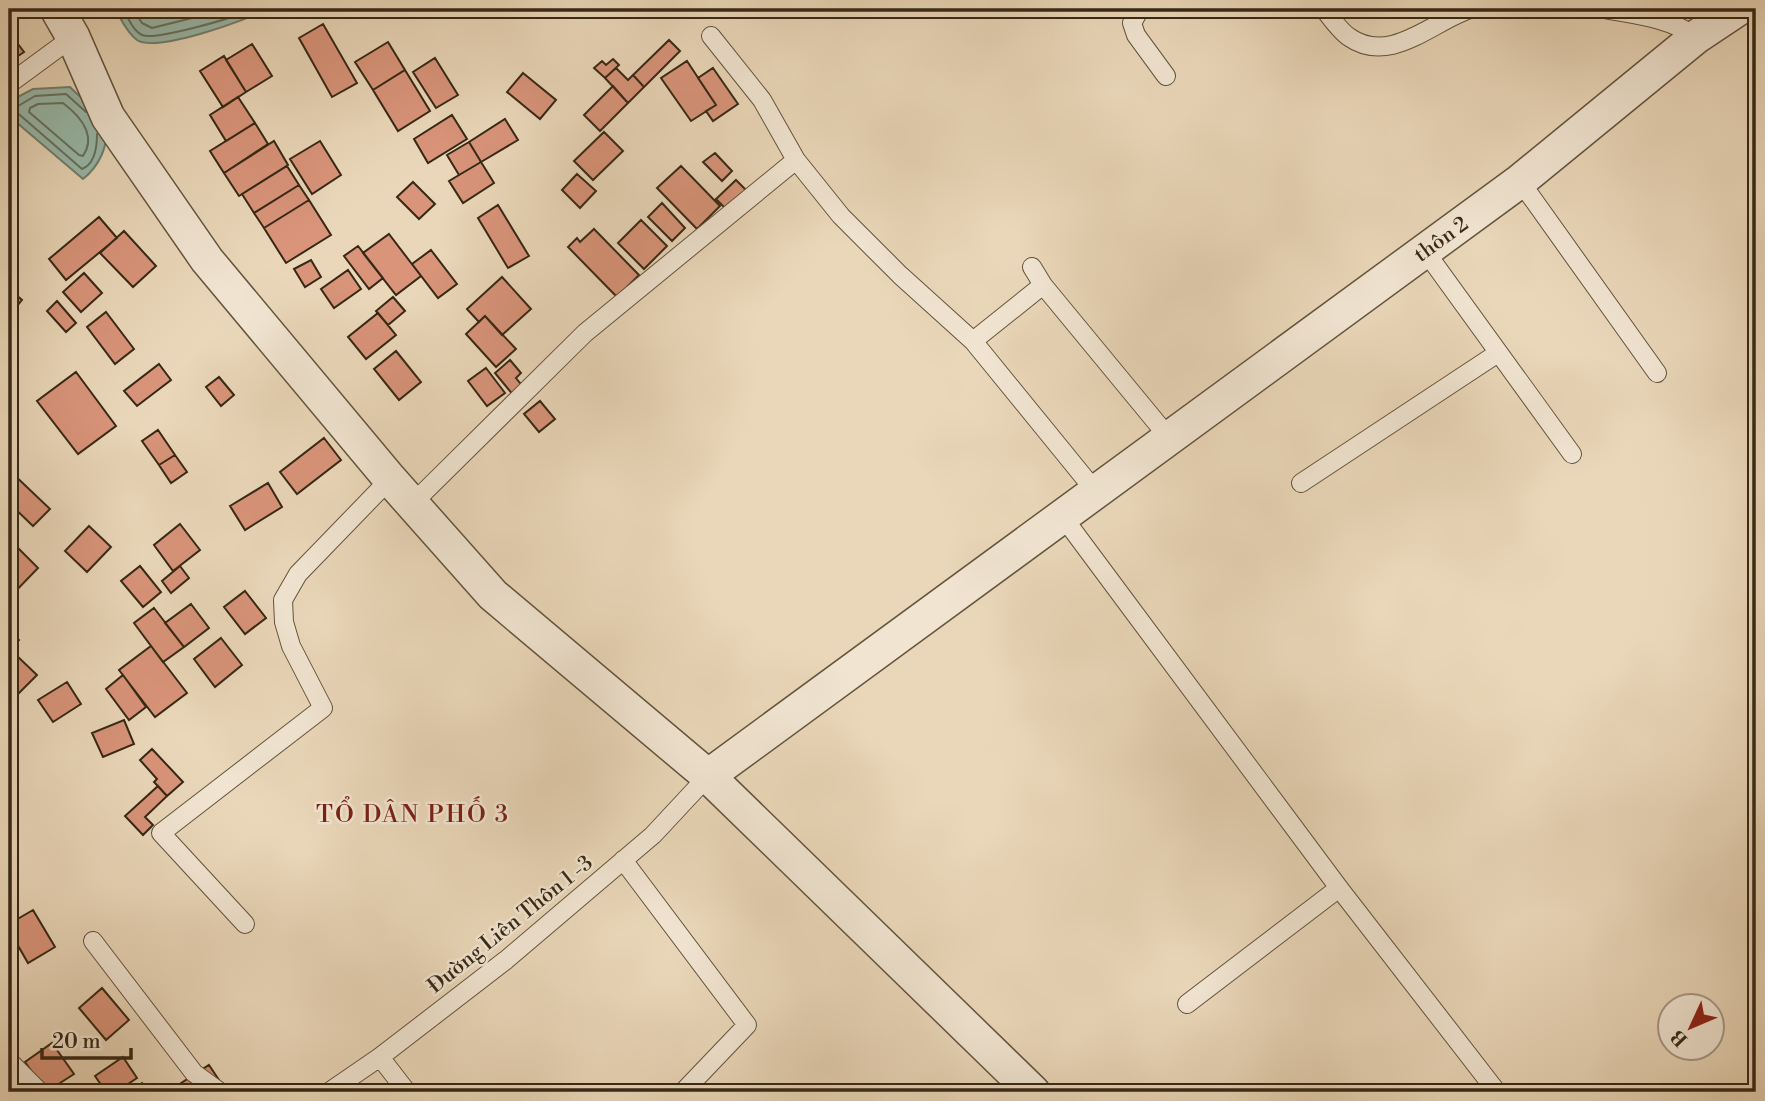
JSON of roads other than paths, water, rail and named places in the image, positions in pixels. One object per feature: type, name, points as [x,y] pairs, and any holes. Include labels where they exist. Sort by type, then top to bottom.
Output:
[{"type":"street","points":[[57,9],[73,37],[108,117],[207,260],[390,479],[493,595],[708,776],[1029,1091]]},
{"type":"street","name":"thôn 2","points":[[708,776],[1520,181],[1696,37],[1738,9]]},
{"type":"lane","points":[[1140,9],[1132,23],[1136,35],[1166,76]]},
{"type":"lane","points":[[1324,9],[1349,37],[1380,47],[1407,40],[1459,12],[1470,9]]},
{"type":"lane","points":[[1604,9],[1658,19],[1686,29],[1696,37]]},
{"type":"lane","points":[[711,36],[762,100],[796,160],[841,216],[900,275],[973,341],[1096,492]]},
{"type":"lane","points":[[9,84],[73,37]]},
{"type":"lane","points":[[412,504],[584,333],[796,160]]},
{"type":"lane","points":[[1520,181],[1657,373]]},
{"type":"lane","points":[[1425,251],[1572,454]]},
{"type":"lane","points":[[1032,267],[1043,285],[1170,439]]},
{"type":"lane","points":[[973,341],[1043,285]]},
{"type":"lane","points":[[1301,483],[1498,352]]},
{"type":"lane","points":[[245,924],[161,832],[323,708],[291,646],[284,622],[283,600],[298,574],[390,479]]},
{"type":"lane","points":[[1063,517],[1339,888],[1497,1092]]},
{"type":"lane","name":"Đường Liên Thôn 1 -3","points":[[329,1092],[380,1057],[506,960],[653,835],[708,776]]},
{"type":"lane","points":[[623,860],[747,1025],[683,1092]]},
{"type":"lane","points":[[1187,1004],[1339,888]]},
{"type":"lane","points":[[93,941],[194,1073],[220,1092]]},
{"type":"lane","points":[[380,1057],[407,1092]]},
{"type":"lane","points":[[9,1061],[40,1092]]},
{"type":"water","points":[[115,9],[267,9],[202,34],[147,43],[133,37]]},
{"type":"water","points":[[70,87],[97,114],[105,132],[102,155],[83,179],[9,116],[10,101],[33,89]]},
{"type":"district","name":"TỔ DÂN PHỐ 3","points":[[413,814]]}]
